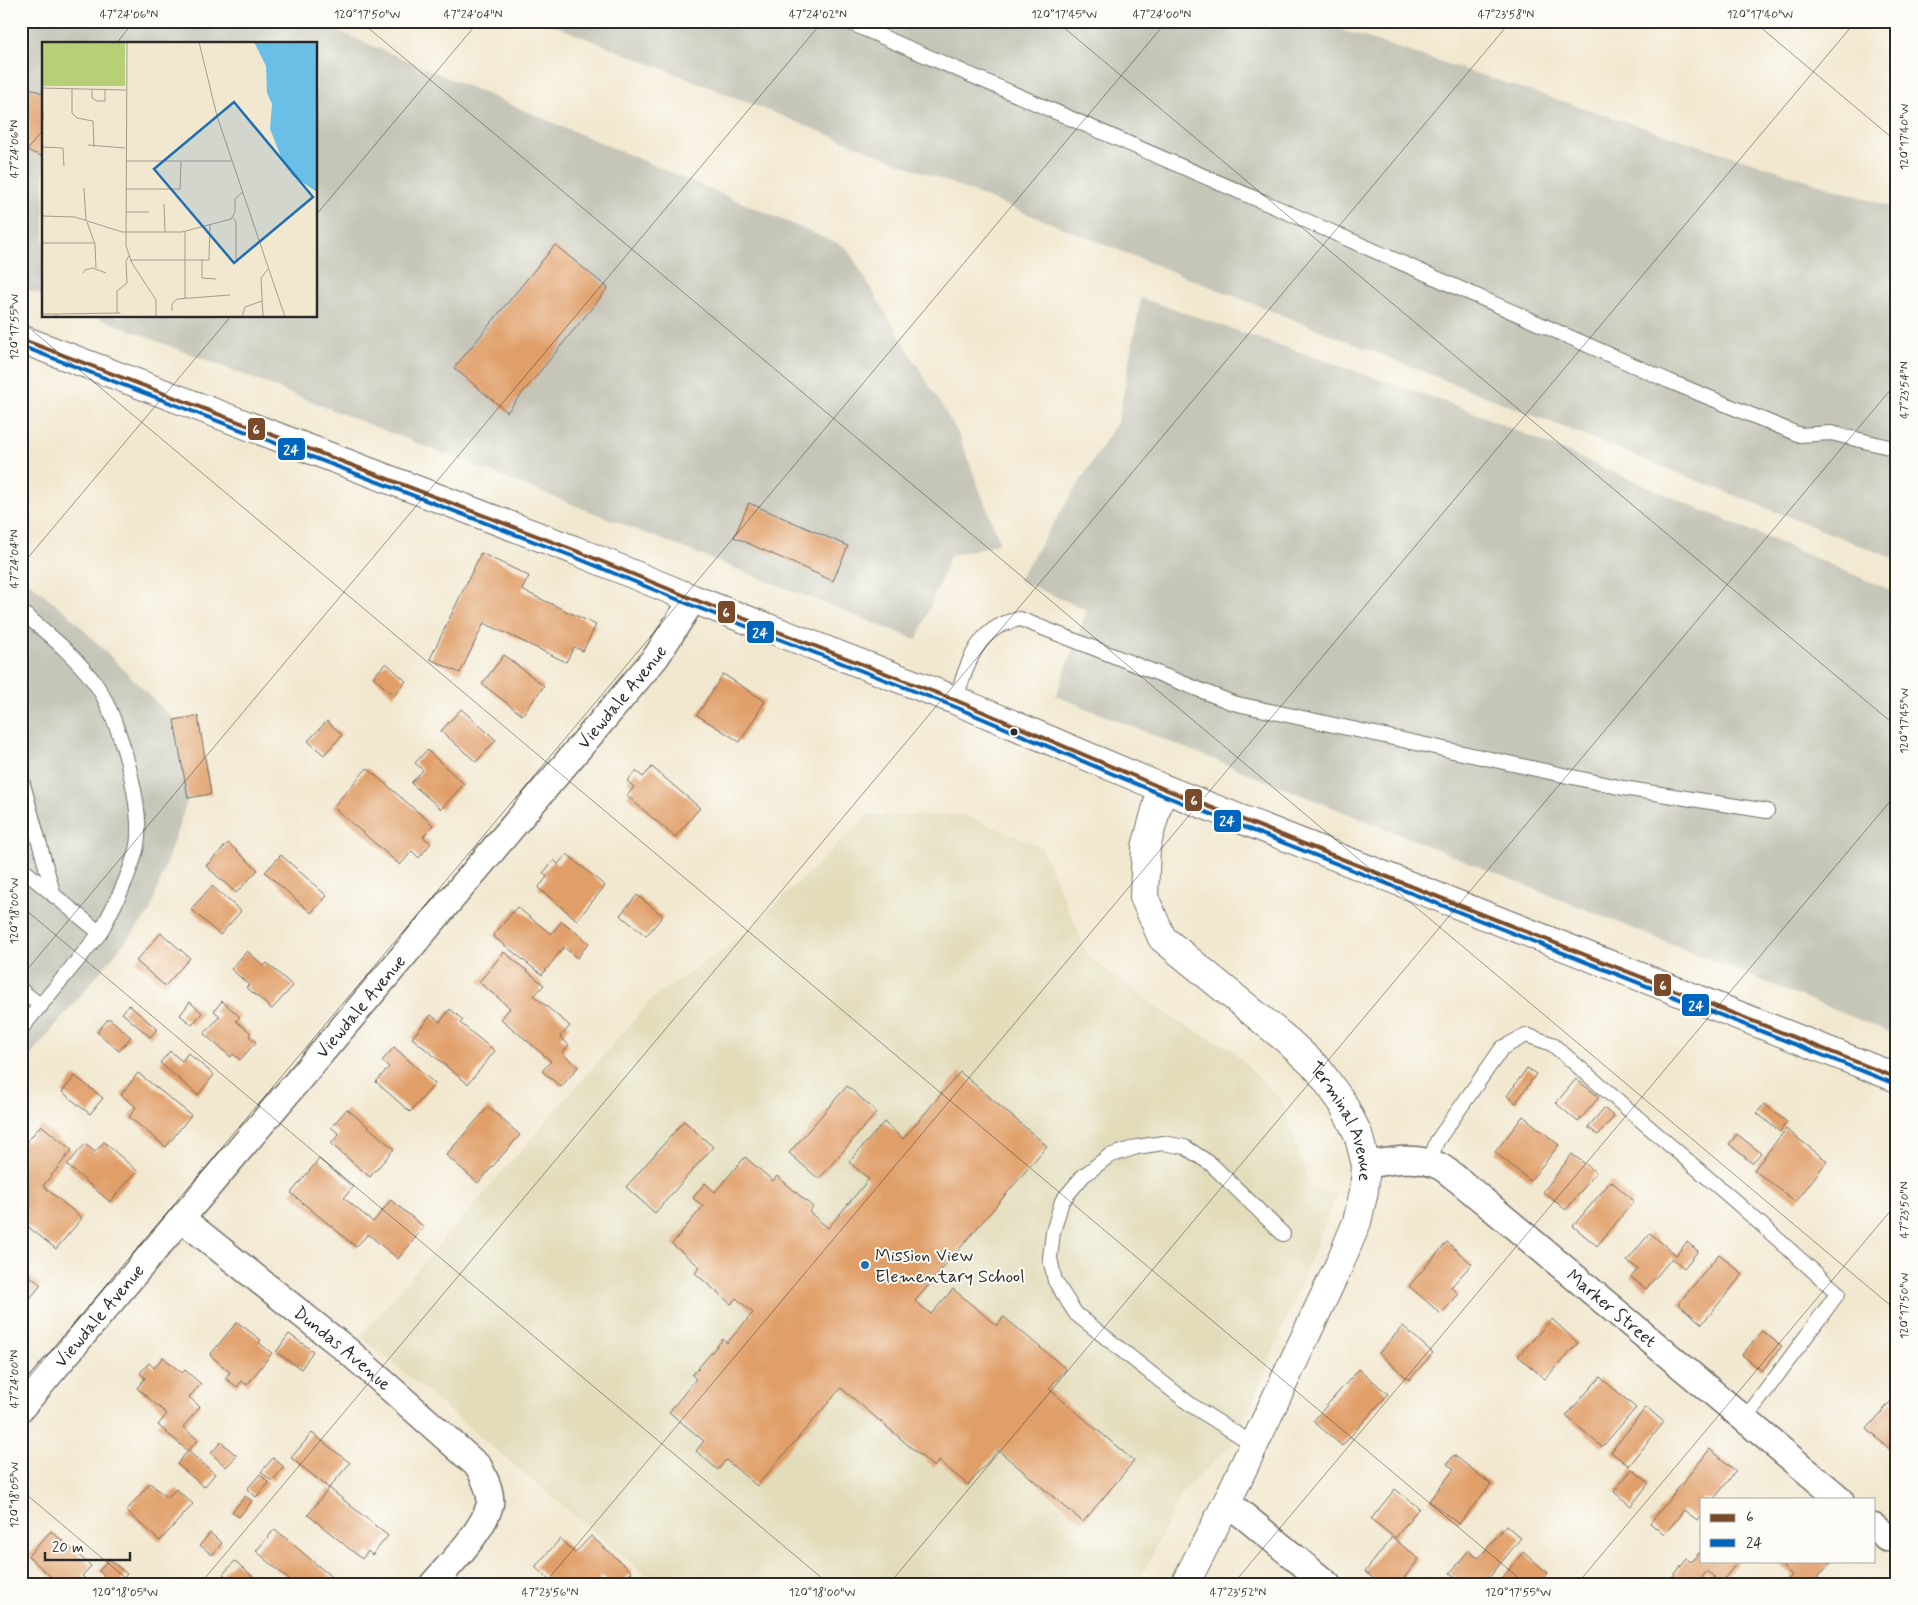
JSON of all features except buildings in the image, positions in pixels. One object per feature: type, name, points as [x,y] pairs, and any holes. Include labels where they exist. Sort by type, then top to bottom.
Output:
[{"type":"main road","points":[[21,339],[556,543],[692,599],[955,700],[1162,788],[1897,1078]]},
{"type":"main road","name":"Terminal Avenue","points":[[1162,788],[1146,847],[1144,897],[1162,938],[1288,1040],[1318,1069],[1342,1102],[1358,1134],[1366,1165],[1357,1222],[1340,1265],[1227,1502],[1185,1584]]},
{"type":"street","name":"Viewdale Avenue","points":[[21,1408],[656,657],[692,599]]},
{"type":"street","name":"Marker Street","points":[[1366,1165],[1395,1160],[1418,1160],[1440,1166],[1462,1182],[1839,1498]]},
{"type":"street","name":"Dundas Avenue","points":[[182,1219],[348,1351],[479,1467],[489,1491],[490,1503],[482,1521],[433,1584]]},
{"type":"street","points":[[1227,1502],[1327,1584]]},
{"type":"lane","points":[[846,21],[1282,210],[1669,381],[1800,435],[1831,433],[1897,449]]},
{"type":"lane","points":[[21,612],[66,650],[98,687],[118,733],[133,782],[137,848],[122,893],[100,934],[21,1029]]},
{"type":"lane","points":[[955,700],[977,644],[1005,622],[1020,619],[1233,703],[1623,788],[1767,811]]},
{"type":"lane","points":[[21,777],[54,896]]},
{"type":"lane","points":[[21,868],[100,934]]},
{"type":"lane","points":[[21,990],[40,1006]]},
{"type":"lane","points":[[1429,1163],[1437,1141],[1502,1048],[1526,1035],[1552,1044],[1736,1202],[1838,1293],[1745,1419]]},
{"type":"lane","points":[[1253,1444],[1191,1405],[1076,1314],[1055,1281],[1050,1258],[1053,1232],[1062,1201],[1083,1176],[1109,1156],[1137,1147],[1163,1143],[1185,1147],[1211,1164],[1283,1234]]},
{"type":"shaded area","points":[[21,21],[314,21],[846,247],[958,433],[1000,543],[950,556],[917,640],[99,318],[318,318],[318,42],[42,42],[42,295],[21,287]]},
{"type":"shaded area","points":[[543,21],[1314,21],[1897,209],[1897,560]]},
{"type":"shaded area","points":[[1141,298],[1463,408],[1897,593],[1897,1035],[1056,696],[1087,610],[1018,580],[1118,421]]},
{"type":"shaded area","points":[[21,576],[66,612],[174,720],[188,798],[150,912],[21,1067]]},
{"type":"shaded area","name":"Mission View Elementary School","points":[[869,815],[964,815],[1042,847],[1088,956],[1175,1020],[1231,1049],[1283,1102],[1310,1188],[1337,1194],[1239,1437],[1182,1493],[1138,1584],[656,1584],[360,1336],[652,999],[743,935]]},
{"type":"transit line","name":"6","points":[[21,339],[574,550],[693,599],[955,700],[1162,788],[1897,1078]]},
{"type":"transit line","name":"24","points":[[21,346],[572,556],[691,605],[953,706],[1160,794],[1895,1084]]},
{"type":"place","name":"Mission View Elementary School","points":[[865,1265]]}]
